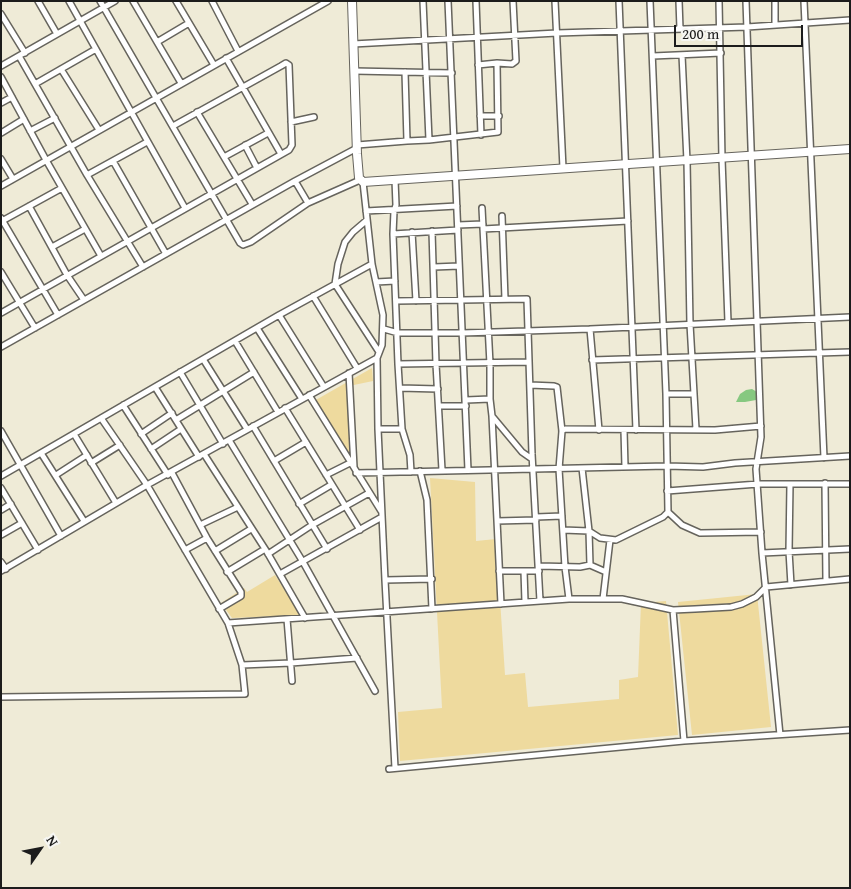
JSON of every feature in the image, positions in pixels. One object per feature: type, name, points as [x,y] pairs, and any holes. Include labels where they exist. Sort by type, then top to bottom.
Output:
[{"type":"main road","points":[[352,1],[357,147],[361,181],[850,149]]},
{"type":"street","points":[[38,1],[57,34]]},
{"type":"street","points":[[69,1],[130,112],[186,208]]},
{"type":"street","points":[[100,1],[240,243],[243,245],[308,203],[361,181],[372,264],[383,315],[384,329],[377,358],[378,429],[392,769],[684,741],[850,730]]},
{"type":"street","points":[[1,66],[115,1]]},
{"type":"street","points":[[133,1],[182,83]]},
{"type":"street","points":[[176,1],[214,65]]},
{"type":"street","points":[[212,1],[238,51]]},
{"type":"street","points":[[1,186],[328,1]]},
{"type":"street","points":[[423,1],[429,140]]},
{"type":"street","points":[[448,1],[468,470]]},
{"type":"street","points":[[476,1],[481,134]]},
{"type":"street","points":[[478,64],[512,64],[516,61],[513,1]]},
{"type":"street","points":[[555,1],[563,168]]},
{"type":"street","points":[[620,1],[636,430]]},
{"type":"street","points":[[650,1],[658,163],[668,512],[682,525],[700,533],[761,532]]},
{"type":"street","points":[[679,1],[680,30]]},
{"type":"street","points":[[718,1],[728,322]]},
{"type":"street","points":[[746,1],[761,426],[760,449],[757,461],[758,484],[762,553],[780,735]]},
{"type":"street","points":[[775,1],[775,25]]},
{"type":"street","points":[[804,1],[824,458]]},
{"type":"street","points":[[1,14],[54,118],[86,175],[143,267]]},
{"type":"street","points":[[354,44],[557,33],[747,27],[850,20]]},
{"type":"street","points":[[157,42],[189,23]]},
{"type":"street","points":[[35,84],[96,49]]},
{"type":"street","points":[[653,56],[721,53]]},
{"type":"street","points":[[682,55],[687,161],[690,324],[696,429]]},
{"type":"street","points":[[226,58],[281,154]]},
{"type":"street","points":[[1,313],[212,194],[292,146],[290,66],[288,63],[173,126]]},
{"type":"street","points":[[1,347],[252,204],[357,147],[498,132],[497,63]]},
{"type":"street","points":[[62,69],[99,130]]},
{"type":"street","points":[[354,71],[452,73]]},
{"type":"street","points":[[405,72],[407,141]]},
{"type":"street","points":[[1,77],[101,256]]},
{"type":"street","points":[[1,103],[12,97]]},
{"type":"street","points":[[197,112],[252,204]]},
{"type":"street","points":[[480,116],[499,116]]},
{"type":"street","points":[[291,122],[314,117]]},
{"type":"street","points":[[30,131],[54,118]]},
{"type":"street","points":[[1,134],[24,119]]},
{"type":"street","points":[[224,157],[268,133]]},
{"type":"street","points":[[86,175],[147,142]]},
{"type":"street","points":[[244,145],[257,168]]},
{"type":"street","points":[[1,159],[13,179]]},
{"type":"street","points":[[113,161],[166,254]]},
{"type":"street","points":[[395,180],[393,234],[398,364],[402,429],[410,455],[411,472]]},
{"type":"street","points":[[295,181],[308,203]]},
{"type":"street","points":[[58,315],[2,220],[62,188]]},
{"type":"street","points":[[29,206],[67,275],[84,300]]},
{"type":"street","points":[[366,211],[457,206]]},
{"type":"street","points":[[482,208],[501,604]]},
{"type":"street","points":[[502,216],[505,299]]},
{"type":"street","points":[[367,220],[345,242],[338,264],[335,284],[379,352]]},
{"type":"street","points":[[393,234],[458,228],[483,227],[503,229],[628,220]]},
{"type":"street","points":[[52,247],[85,229]]},
{"type":"street","points":[[432,231],[436,364],[442,470]]},
{"type":"street","points":[[412,232],[416,301]]},
{"type":"street","points":[[1,476],[279,315],[372,264]]},
{"type":"street","points":[[434,267],[459,266]]},
{"type":"street","points":[[2,276],[35,328]]},
{"type":"street","points":[[376,282],[395,281]]},
{"type":"street","points":[[313,296],[358,368]]},
{"type":"street","points":[[396,301],[527,299],[532,459],[540,601]]},
{"type":"street","points":[[279,315],[324,387]]},
{"type":"street","points":[[384,329],[398,333],[462,333],[850,317]]},
{"type":"street","points":[[257,328],[302,399]]},
{"type":"street","points":[[590,329],[599,430]]},
{"type":"street","points":[[234,341],[278,412]]},
{"type":"street","points":[[592,360],[664,356],[692,357],[850,352]]},
{"type":"street","points":[[1,562],[3,570],[147,485],[377,358]]},
{"type":"street","points":[[203,359],[247,429]]},
{"type":"street","points":[[398,364],[530,362]]},
{"type":"street","points":[[180,372],[223,444]]},
{"type":"street","points":[[176,420],[254,372]]},
{"type":"street","points":[[349,373],[355,471]]},
{"type":"street","points":[[530,385],[557,387],[562,431],[560,433],[558,469],[569,599]]},
{"type":"street","points":[[155,387],[181,429],[238,507],[305,618]]},
{"type":"street","points":[[400,388],[438,389]]},
{"type":"street","points":[[666,394],[694,394]]},
{"type":"street","points":[[309,395],[382,514]]},
{"type":"street","points":[[466,400],[490,399]]},
{"type":"street","points":[[123,405],[151,449],[170,474],[227,572],[242,594],[220,609]]},
{"type":"street","points":[[439,406],[466,406]]},
{"type":"street","points":[[285,408],[360,530]]},
{"type":"street","points":[[141,434],[172,413]]},
{"type":"street","points":[[492,416],[522,452],[532,459]]},
{"type":"street","points":[[1,697],[245,694],[242,664],[228,623],[147,485],[101,418]]},
{"type":"street","points":[[253,426],[327,549]]},
{"type":"street","points":[[562,431],[565,429],[728,430],[761,426]]},
{"type":"street","points":[[151,449],[181,429]]},
{"type":"street","points":[[378,429],[402,429]]},
{"type":"street","points":[[624,430],[624,467]]},
{"type":"street","points":[[1,431],[61,536]]},
{"type":"street","points":[[74,434],[116,503]]},
{"type":"street","points":[[229,440],[335,616],[375,691]]},
{"type":"street","points":[[274,461],[306,442]]},
{"type":"street","points":[[92,462],[120,445]]},
{"type":"street","points":[[41,453],[84,521]]},
{"type":"street","points":[[56,475],[87,456]]},
{"type":"street","points":[[355,471],[411,472],[667,466],[703,467],[757,461],[850,456]]},
{"type":"street","points":[[326,475],[350,463]]},
{"type":"street","points":[[582,468],[589,531],[590,565]]},
{"type":"street","points":[[420,471],[427,500],[432,609]]},
{"type":"street","points":[[825,483],[826,581]]},
{"type":"street","points":[[667,491],[758,484],[850,484]]},
{"type":"street","points":[[790,484],[791,585]]},
{"type":"street","points":[[299,504],[332,485]]},
{"type":"street","points":[[1,488],[38,550]]},
{"type":"street","points":[[227,572],[289,540],[369,493]]},
{"type":"street","points":[[1,510],[11,504]]},
{"type":"street","points":[[200,525],[238,507]]},
{"type":"street","points":[[563,530],[589,531],[600,538],[610,540],[623,537],[668,512]]},
{"type":"street","points":[[280,574],[360,530],[382,514]]},
{"type":"street","points":[[497,521],[562,516]]},
{"type":"street","points":[[1,536],[22,523]]},
{"type":"street","points":[[215,551],[251,529]]},
{"type":"street","points":[[185,550],[207,538]]},
{"type":"street","points":[[604,599],[610,540]]},
{"type":"street","points":[[762,553],[850,549]]},
{"type":"street","points":[[499,571],[524,571],[539,568],[590,565],[606,572]]},
{"type":"street","points":[[524,571],[525,602]]},
{"type":"street","points":[[384,580],[432,579]]},
{"type":"street","points":[[228,623],[569,599],[622,599],[673,610],[731,606],[742,604],[756,597],[766,586],[850,579]]},
{"type":"street","points":[[673,610],[684,741]]},
{"type":"street","points":[[287,619],[292,681]]},
{"type":"street","points":[[242,664],[291,663],[357,658]]},
{"type":"green space","points":[[752,389],[757,392],[756,400],[736,402],[740,394]]},
{"type":"sand","points":[[372,368],[373,381],[349,386],[352,464],[314,401]]},
{"type":"sand","points":[[430,478],[475,482],[476,541],[496,539],[505,675],[525,673],[528,707],[619,699],[619,680],[638,677],[641,603],[666,601],[678,735],[400,761],[398,712],[442,708]]},
{"type":"sand","points":[[275,575],[301,615],[232,618],[221,603],[244,588],[247,592]]},
{"type":"sand","points":[[757,594],[771,727],[692,735],[678,602]]}]
